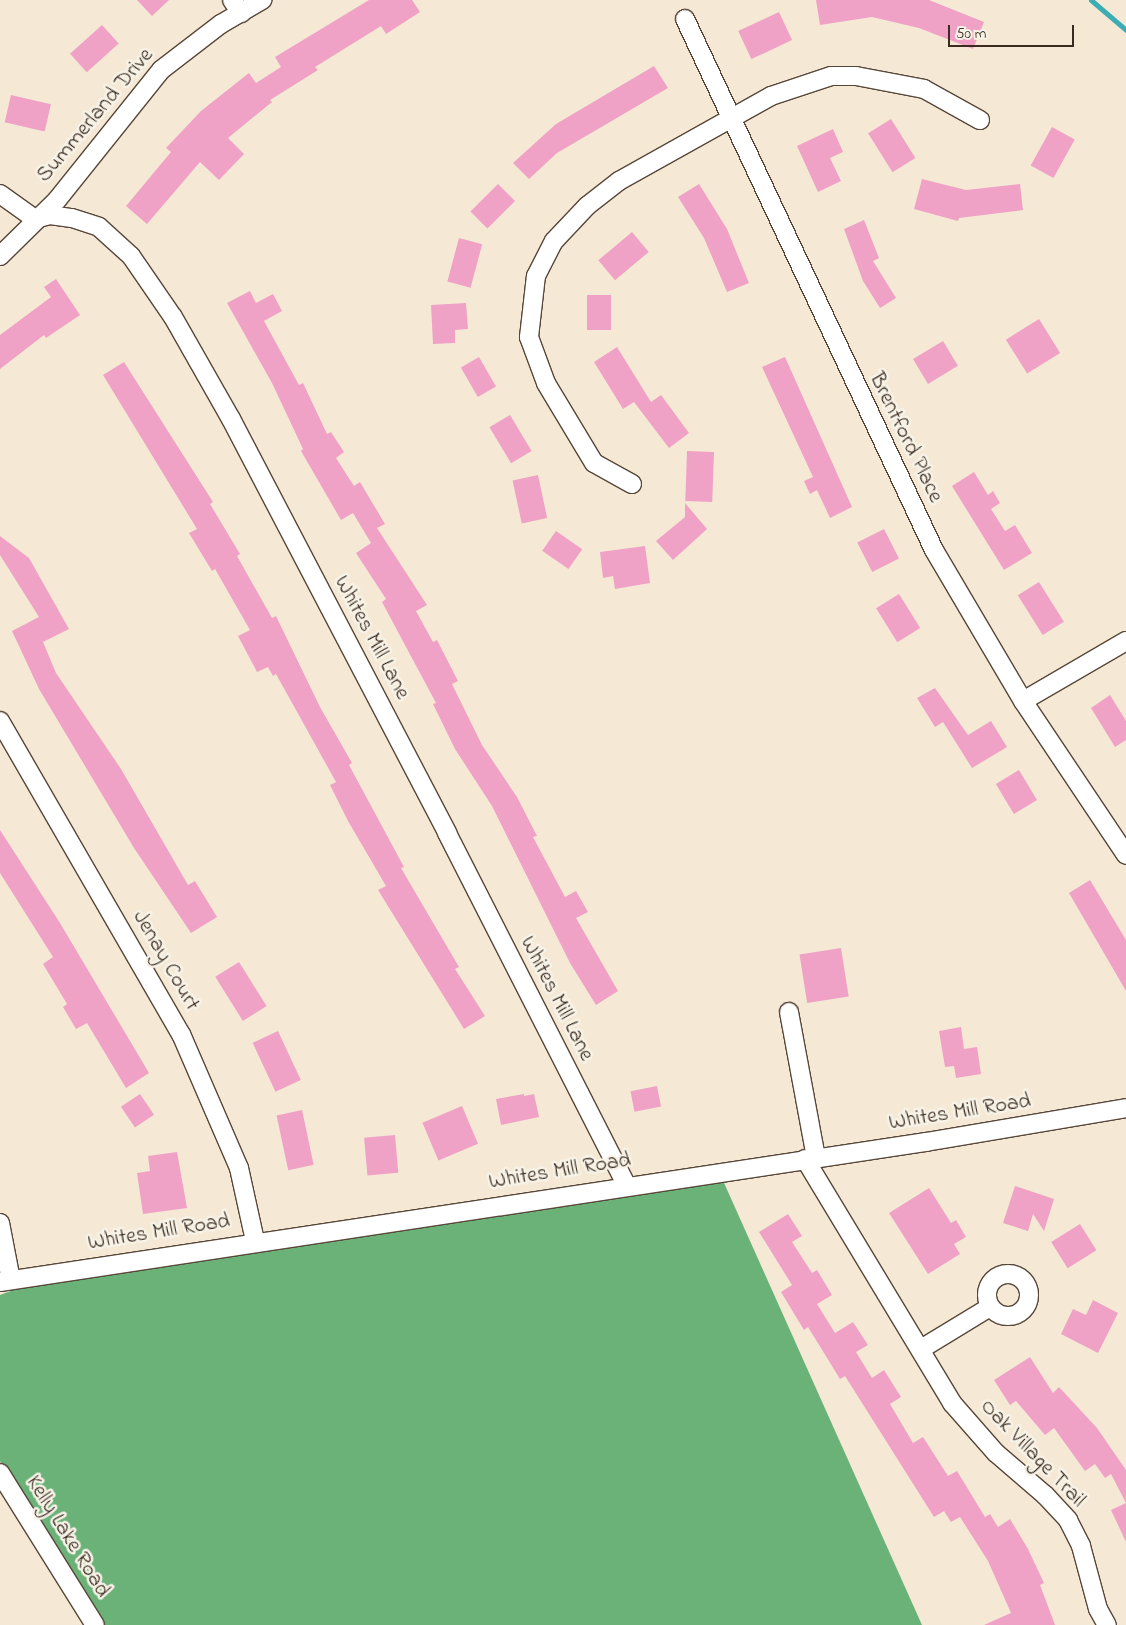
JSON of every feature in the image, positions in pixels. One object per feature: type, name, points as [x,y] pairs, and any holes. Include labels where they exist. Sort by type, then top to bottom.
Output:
[{"type":"street","name":"Summerland Drive","points":[[0,256],[35,219],[57,200],[161,70],[237,6],[262,0]]},
{"type":"street","name":"Brentford Place","points":[[684,19],[732,118],[846,369],[934,550],[1023,701],[1126,855]]},
{"type":"street","points":[[632,484],[594,463],[546,383],[529,337],[536,276],[554,241],[602,192],[633,173],[780,93],[831,76],[856,76],[924,88],[980,120]]},
{"type":"street","points":[[0,194],[35,219]]},
{"type":"street","name":"Whites Mill Lane","points":[[35,219],[50,216],[72,218],[99,227],[131,256],[173,318],[231,419],[429,798],[626,1185]]},
{"type":"street","points":[[1023,701],[1126,641]]},
{"type":"street","name":"Jenay Court","points":[[0,721],[181,1034],[239,1168],[255,1241]]},
{"type":"street","points":[[788,1012],[811,1158]]},
{"type":"street","name":"Whites Mill Road","points":[[6,1281],[255,1241],[811,1158],[1126,1108]]},
{"type":"street","name":"Oak Village Trail","points":[[811,1158],[958,1410],[996,1453],[1045,1494],[1068,1520],[1081,1546],[1098,1609],[1107,1625]]},
{"type":"street","points":[[0,1223],[6,1281]]},
{"type":"street","points":[[921,1349],[990,1307]]},
{"type":"street","name":"Kelly Lake Road","points":[[0,1473],[95,1625]]},
{"type":"green space","points":[[716,1165],[922,1625],[94,1625],[0,1461],[0,1295],[84,1263]]},
{"type":"building","points":[[137,0],[169,0],[152,16]]},
{"type":"building","points":[[369,0],[412,0],[420,12],[386,34],[381,26],[315,67],[318,70],[270,100],[272,102],[228,138],[244,154],[219,180],[200,162],[147,224],[126,206],[171,152],[166,148],[201,111],[249,73],[256,83],[281,67],[275,57]]},
{"type":"building","points":[[816,0],[929,0],[984,22],[973,49],[919,28],[872,17],[820,25]]},
{"type":"building","points":[[779,12],[792,40],[751,59],[738,31]]},
{"type":"building","points":[[102,25],[119,44],[87,72],[70,54]]},
{"type":"building","points":[[654,66],[668,88],[557,153],[529,179],[513,163],[556,124]]},
{"type":"building","points":[[11,95],[51,104],[45,132],[5,122]]},
{"type":"building","points":[[891,119],[915,158],[892,172],[868,133]]},
{"type":"building","points":[[1052,127],[1075,140],[1053,178],[1031,165]]},
{"type":"building","points":[[833,129],[843,152],[830,158],[841,181],[818,192],[797,146]]},
{"type":"building","points":[[922,179],[966,190],[1020,184],[1023,210],[959,218],[958,221],[914,209]]},
{"type":"building","points":[[498,184],[515,201],[487,229],[470,212]]},
{"type":"building","points":[[699,184],[727,229],[749,283],[727,292],[704,238],[678,197]]},
{"type":"building","points":[[864,220],[879,258],[873,261],[896,298],[880,308],[863,281],[844,229]]},
{"type":"building","points":[[632,232],[649,252],[615,280],[598,260]]},
{"type":"building","points":[[459,238],[482,244],[471,288],[447,281]]},
{"type":"building","points":[[56,279],[80,315],[46,338],[44,335],[0,369],[0,335],[51,297],[44,287]]},
{"type":"building","points":[[250,291],[256,303],[273,294],[282,311],[264,321],[299,385],[303,383],[327,434],[331,432],[344,452],[336,458],[354,486],[360,482],[385,524],[377,528],[427,605],[416,611],[433,642],[437,640],[458,681],[452,684],[482,745],[517,797],[537,836],[533,837],[565,897],[576,891],[588,912],[576,918],[618,991],[596,1005],[570,963],[492,806],[455,749],[433,704],[436,703],[382,602],[386,599],[356,553],[371,543],[353,513],[341,520],[301,451],[303,449],[272,383],[227,303]]},
{"type":"building","points":[[587,295],[611,295],[611,330],[587,330]]},
{"type":"building","points":[[466,303],[468,329],[455,330],[455,343],[433,344],[431,305]]},
{"type":"building","points":[[1039,319],[1060,353],[1027,374],[1006,340]]},
{"type":"building","points":[[943,341],[958,366],[928,384],[913,359]]},
{"type":"building","points":[[617,347],[651,402],[661,395],[689,433],[669,448],[634,402],[623,409],[594,362]]},
{"type":"building","points":[[479,357],[496,386],[478,397],[461,368]]},
{"type":"building","points":[[785,357],[852,507],[830,518],[817,490],[810,494],[804,481],[813,477],[762,367]]},
{"type":"building","points":[[124,362],[213,502],[210,504],[240,554],[237,556],[272,618],[276,616],[320,707],[352,763],[349,765],[404,867],[401,868],[459,967],[455,969],[485,1016],[464,1029],[378,890],[386,886],[348,821],[330,785],[336,782],[276,674],[273,676],[268,667],[257,672],[238,636],[250,630],[215,569],[212,571],[189,533],[197,529],[103,375]]},
{"type":"building","points":[[510,415],[532,451],[511,463],[489,427]]},
{"type":"building","points":[[687,451],[714,452],[712,502],[685,501]]},
{"type":"building","points":[[974,472],[988,495],[993,491],[1000,503],[991,509],[1005,531],[1015,525],[1032,553],[1004,570],[952,486]]},
{"type":"building","points":[[538,475],[547,518],[522,523],[513,480]]},
{"type":"building","points":[[685,503],[707,529],[673,560],[656,541],[685,517]]},
{"type":"building","points":[[884,529],[899,558],[872,572],[857,543]]},
{"type":"building","points":[[556,531],[582,549],[568,569],[542,551]]},
{"type":"building","points":[[0,536],[29,558],[69,629],[43,642],[56,673],[121,769],[188,885],[195,881],[217,917],[191,933],[134,848],[39,689],[12,631],[39,617],[0,555]]},
{"type":"building","points":[[645,546],[650,583],[615,589],[613,576],[603,578],[600,552]]},
{"type":"building","points":[[1039,582],[1064,622],[1043,635],[1018,595]]},
{"type":"building","points":[[899,594],[920,628],[897,642],[876,608]]},
{"type":"building","points":[[935,688],[968,735],[991,721],[1007,747],[972,768],[943,722],[935,727],[917,698]]},
{"type":"building","points":[[1110,695],[1126,721],[1126,740],[1115,747],[1091,708]]},
{"type":"building","points":[[1019,770],[1037,800],[1014,814],[996,784]]},
{"type":"building","points":[[0,830],[60,923],[149,1073],[126,1088],[87,1023],[76,1029],[63,1007],[67,1004],[43,964],[53,957],[0,873]]},
{"type":"building","points":[[1090,880],[1126,940],[1126,991],[1069,893]]},
{"type":"building","points":[[841,948],[849,996],[807,1003],[800,955]]},
{"type":"building","points":[[239,962],[267,1006],[243,1021],[215,977]]},
{"type":"building","points":[[961,1027],[964,1049],[977,1047],[981,1074],[956,1078],[954,1066],[945,1067],[939,1031]]},
{"type":"building","points":[[278,1031],[301,1080],[275,1092],[253,1043]]},
{"type":"building","points":[[657,1086],[661,1107],[635,1112],[630,1091]]},
{"type":"building","points":[[140,1094],[154,1115],[135,1128],[121,1107]]},
{"type":"building","points":[[524,1094],[524,1096],[534,1094],[539,1117],[501,1125],[496,1099]]},
{"type":"building","points":[[462,1106],[478,1144],[438,1161],[422,1123]]},
{"type":"building","points":[[302,1110],[314,1165],[288,1170],[277,1115]]},
{"type":"building","points":[[395,1135],[398,1173],[367,1176],[364,1138]]},
{"type":"building","points":[[177,1152],[187,1208],[143,1214],[137,1173],[150,1171],[148,1156]]},
{"type":"building","points":[[1015,1186],[1054,1199],[1044,1231],[1033,1214],[1028,1231],[1003,1223]]},
{"type":"building","points":[[929,1188],[951,1223],[956,1220],[966,1237],[954,1244],[960,1254],[928,1274],[889,1213]]},
{"type":"building","points":[[788,1214],[802,1236],[792,1242],[812,1273],[817,1270],[832,1295],[817,1304],[835,1333],[853,1322],[868,1345],[856,1352],[872,1378],[884,1370],[901,1397],[890,1404],[913,1443],[923,1437],[948,1476],[957,1471],[985,1517],[990,1514],[998,1527],[1010,1519],[1028,1549],[1044,1583],[1040,1585],[1055,1625],[984,1625],[1011,1613],[988,1561],[960,1517],[951,1522],[944,1511],[934,1517],[845,1376],[840,1379],[808,1327],[804,1330],[781,1292],[792,1285],[759,1232]]},
{"type":"building","points":[[1080,1224],[1096,1250],[1068,1268],[1051,1242]]},
{"type":"building","points":[[1093,1300],[1118,1313],[1098,1353],[1061,1334],[1073,1309],[1086,1315]]},
{"type":"building","points":[[1030,1357],[1053,1393],[1059,1387],[1097,1428],[1126,1470],[1126,1503],[1111,1474],[1105,1478],[1095,1464],[1085,1471],[1054,1428],[1045,1435],[1016,1401],[1010,1405],[994,1380]]},
{"type":"building","points":[[1126,1503],[1126,1542],[1111,1510]]},
{"type":"waterway","points":[[1091,0],[1126,30]]}]
